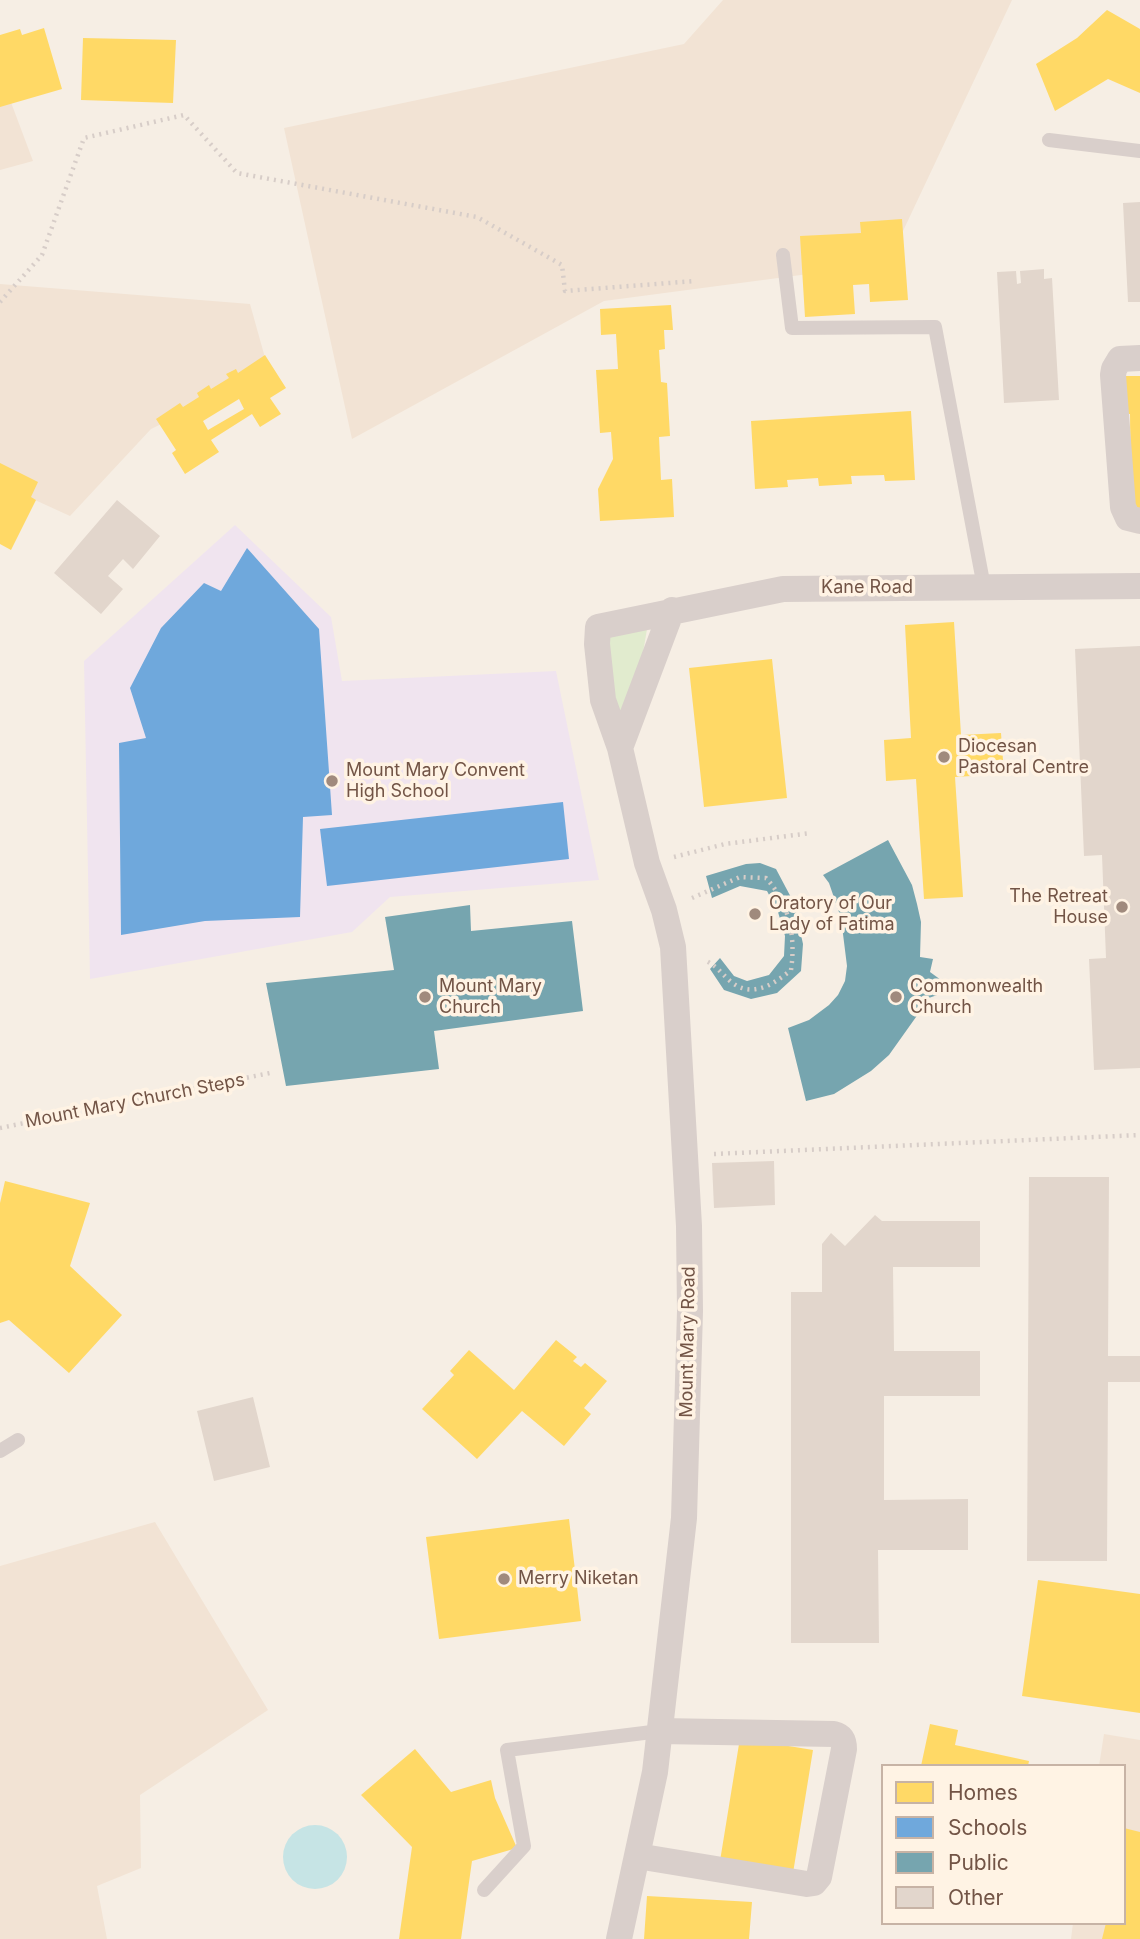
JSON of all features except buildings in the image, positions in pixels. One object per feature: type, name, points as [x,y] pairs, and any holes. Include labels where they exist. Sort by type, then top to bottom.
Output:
[{"type":"street","points":[[1140,358],[1120,359],[1113,375],[1123,507],[1128,517],[1140,521]]},
{"type":"street","name":"Kane Road","points":[[598,628],[672,610],[783,589],[1140,586]]},
{"type":"street","points":[[620,748],[646,685],[672,610]]},
{"type":"street","name":"Mount Mary Road","points":[[598,628],[597,644],[603,700],[620,748],[647,863],[664,910],[673,947],[685,1156],[690,1311],[684,1518],[660,1731],[655,1772],[619,1939]]},
{"type":"street","points":[[637,1856],[814,1883],[819,1877],[844,1749],[840,1735],[834,1734],[660,1731]]},
{"type":"lane","points":[[1049,140],[1140,151]]},
{"type":"lane","points":[[783,255],[792,328],[935,327],[984,587]]},
{"type":"lane","points":[[0,1451],[18,1440]]},
{"type":"lane","points":[[484,1890],[524,1846],[507,1750],[660,1731]]},
{"type":"path","points":[[0,302],[42,255],[84,138],[184,116],[237,173],[477,217],[562,265],[565,291],[695,281]]},
{"type":"path","points":[[647,863],[725,845],[811,833]]},
{"type":"path","points":[[710,891],[740,877],[766,878],[777,889],[787,909],[793,955],[791,970],[774,985],[751,991],[732,984],[714,964]]},
{"type":"path","name":"Mount Mary Church Steps","points":[[0,1128],[270,1073]]},
{"type":"path","points":[[685,1156],[1140,1135]]},
{"type":"shaded area","points":[[723,0],[1012,0],[903,231],[831,271],[604,301],[352,439],[284,128],[684,44]]},
{"type":"shaded area","points":[[0,73],[33,161],[0,170]]},
{"type":"shaded area","points":[[0,284],[250,304],[269,372],[151,429],[70,516],[0,484]]},
{"type":"shaded area","name":"Mount Mary Convent High School","points":[[235,525],[331,617],[342,681],[556,671],[599,880],[390,897],[352,932],[90,979],[84,661]]},
{"type":"shaded area","points":[[155,1522],[268,1710],[140,1795],[141,1868],[97,1886],[107,1939],[0,1939],[0,1566]]},
{"type":"shaded area","points":[[1104,1734],[1140,1740],[1140,1939],[1071,1939],[1073,1925],[1126,1925],[1126,1764],[1099,1764]]},
{"type":"green space","points":[[647,629],[639,677],[622,718],[611,685],[608,637]]},
{"type":"water","points":[[315,1825],[333,1831],[341,1839],[347,1857],[341,1875],[333,1883],[315,1889],[297,1883],[289,1875],[283,1857],[289,1839],[297,1831]]},
{"type":"place","name":"Diocesan Pastoral Centre","points":[[944,757]]},
{"type":"place","name":"Mount Mary Convent High School","points":[[332,781]]},
{"type":"place","name":"The Retreat House","points":[[1122,907]]},
{"type":"place","name":"Oratory of Our Lady of Fatima","points":[[755,914]]},
{"type":"place","name":"Mount Mary Church","points":[[425,997]]},
{"type":"place","name":"Commonwealth Church","points":[[896,997]]},
{"type":"place","name":"Merry Niketan","points":[[504,1579]]}]
